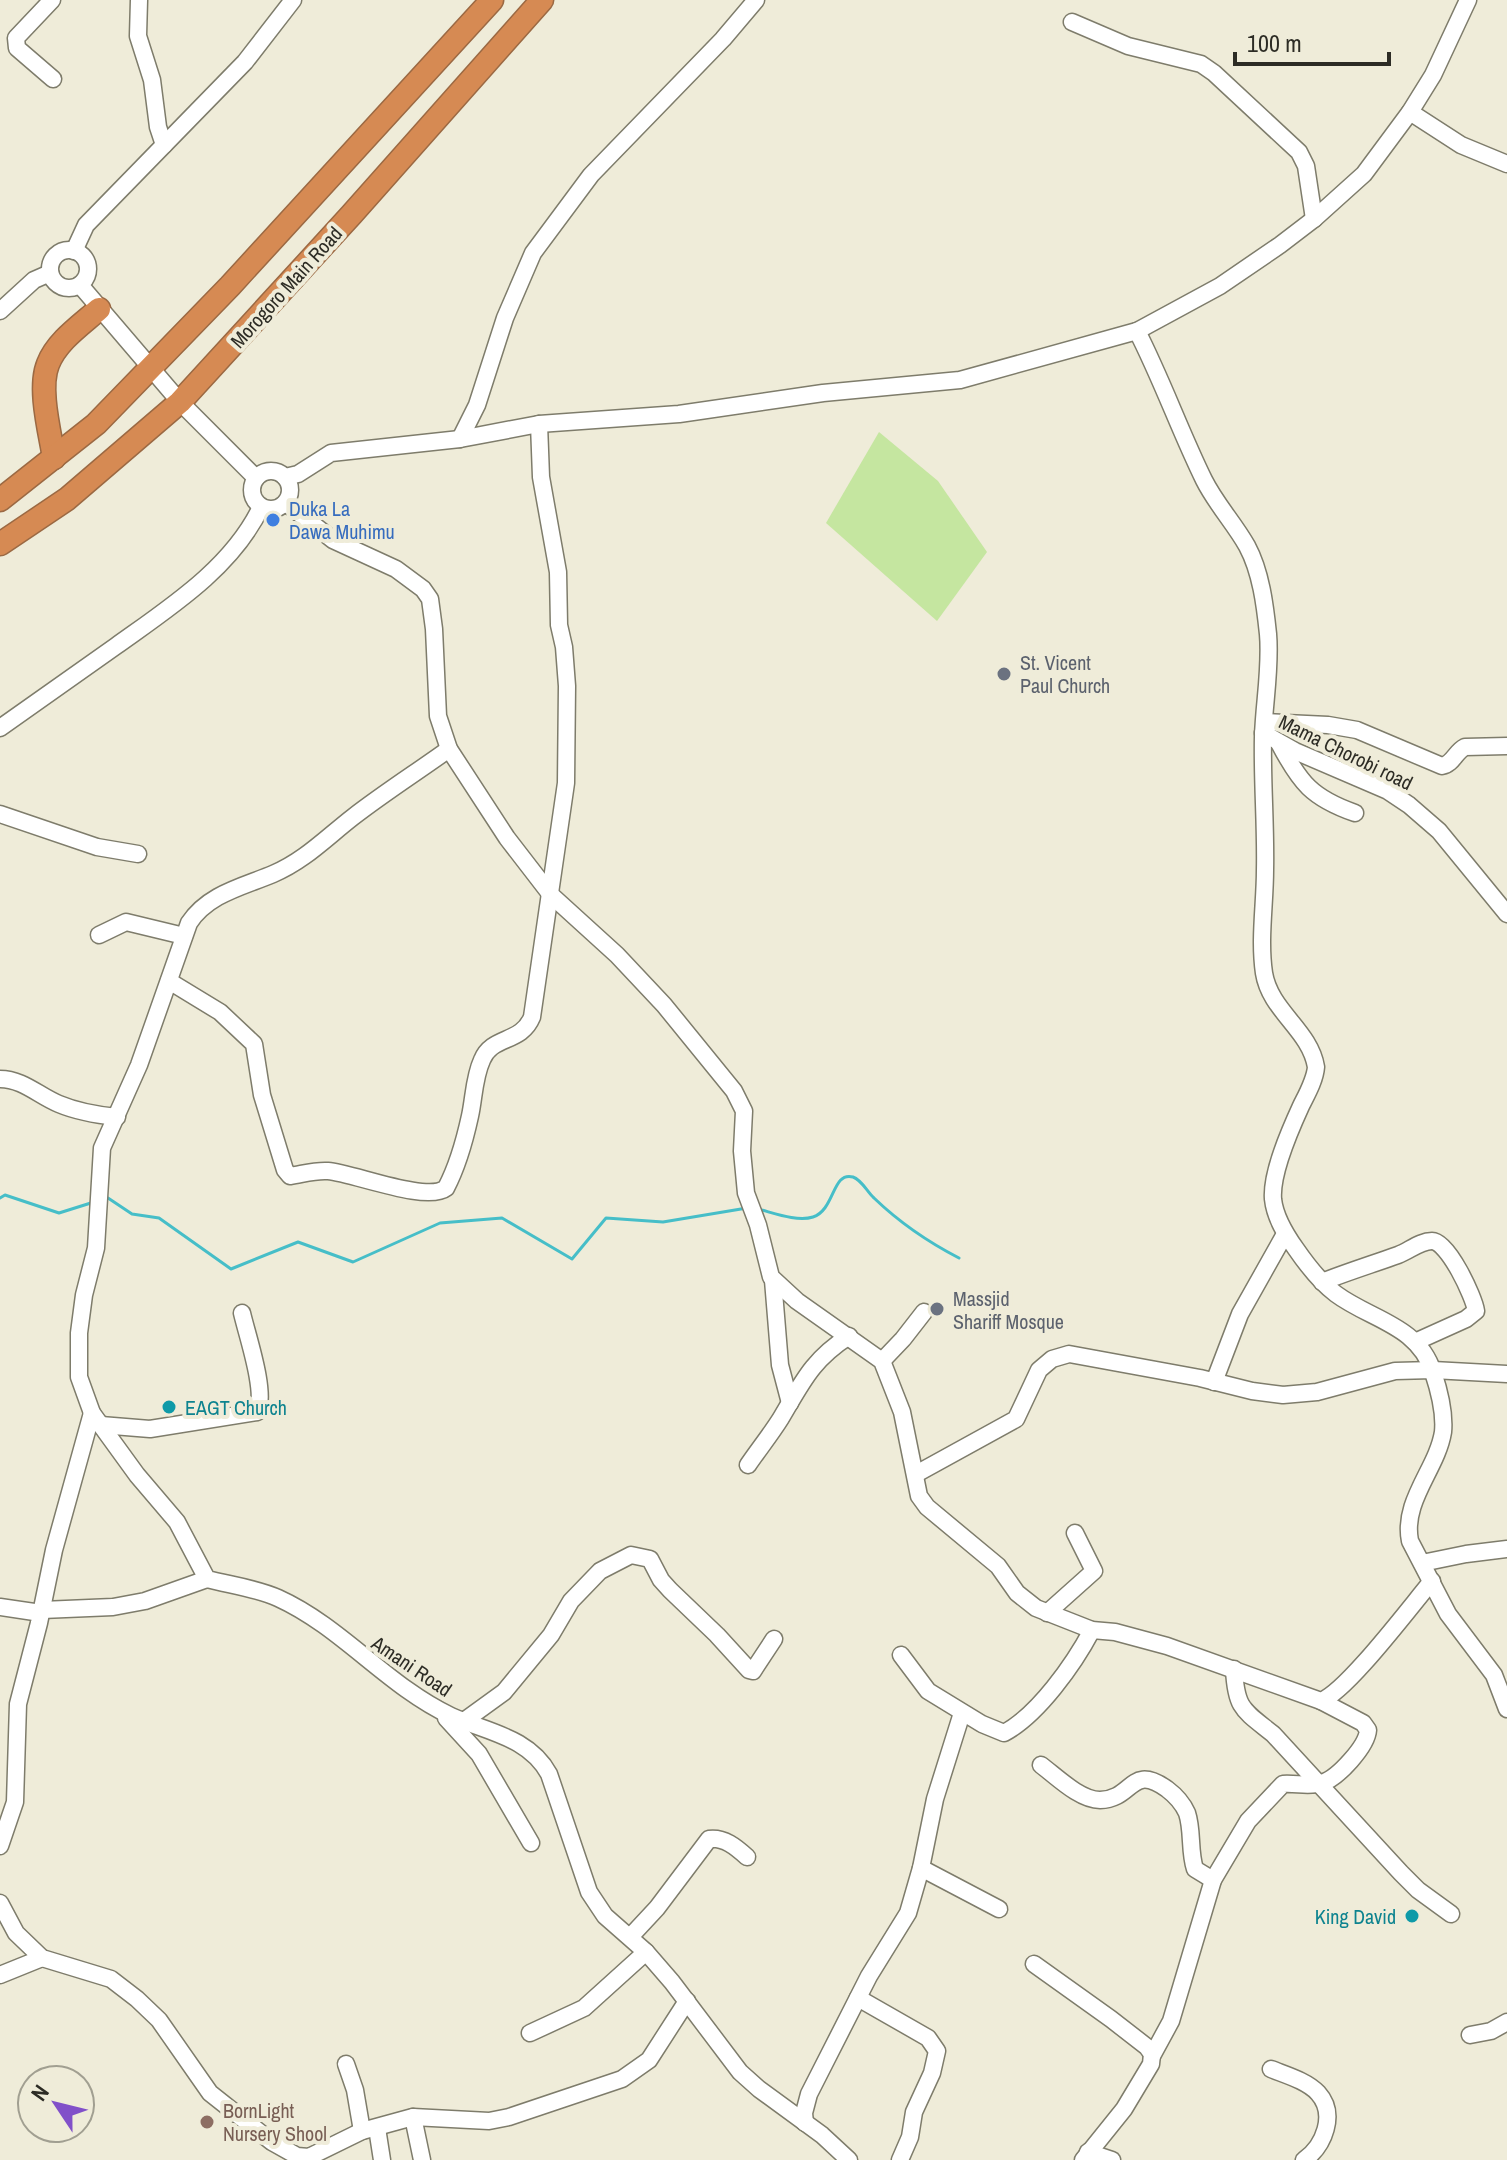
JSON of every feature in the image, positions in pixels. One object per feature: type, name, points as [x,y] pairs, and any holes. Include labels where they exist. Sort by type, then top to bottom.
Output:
[{"type":"highway","name":"Morogoro Main Road","points":[[0,500],[96,424],[230,286],[492,0]]},
{"type":"highway","name":"Morogoro Main Road","points":[[0,544],[67,499],[180,402],[331,238],[542,0]]},
{"type":"highway","points":[[54,458],[44,395],[47,365],[63,341],[99,309]]},
{"type":"street","points":[[52,0],[16,38],[15,43],[53,79]]},
{"type":"street","points":[[139,0],[138,36],[152,80],[158,127],[164,145]]},
{"type":"street","points":[[74,251],[86,225],[245,62],[293,0]]},
{"type":"street","points":[[460,439],[477,405],[505,318],[533,253],[591,175],[723,39],[756,0]]},
{"type":"street","points":[[286,503],[271,510],[261,507],[252,494],[256,478],[270,471],[285,477],[298,474],[331,453],[460,439],[539,424],[679,414],[823,393],[960,380],[1137,331],[1220,286],[1314,219],[1364,174],[1433,75],[1468,0]]},
{"type":"street","points":[[1072,22],[1128,46],[1201,64],[1214,73],[1299,152],[1306,166],[1314,219]]},
{"type":"street","points":[[1410,112],[1461,145],[1507,164]]},
{"type":"street","points":[[74,251],[83,256],[88,266],[87,277],[80,285],[70,289],[59,286],[50,273],[51,262],[58,253],[74,251]]},
{"type":"street","points":[[0,311],[34,280],[50,273]]},
{"type":"street","points":[[80,285],[180,402],[256,478]]},
{"type":"street","points":[[1137,331],[1206,483],[1246,545],[1255,565],[1268,636],[1264,972],[1269,990],[1308,1044],[1316,1067],[1288,1138],[1275,1186],[1275,1209],[1285,1234],[1322,1282],[1345,1300],[1396,1326],[1415,1342],[1433,1370],[1443,1412],[1442,1433],[1420,1486],[1408,1531],[1410,1541],[1448,1614],[1494,1675],[1507,1709]]},
{"type":"street","points":[[169,981],[220,1012],[254,1044],[262,1095],[285,1170],[290,1176],[328,1171],[375,1183],[439,1192],[447,1185],[470,1119],[482,1058],[496,1043],[519,1035],[532,1017],[566,783],[567,686],[559,625],[558,572],[541,477],[539,424]]},
{"type":"street","points":[[285,477],[290,487],[286,503]]},
{"type":"street","points":[[286,503],[333,540],[396,569],[423,589],[430,599],[434,621],[438,716],[449,749],[507,838],[551,895],[617,955],[655,995],[738,1098],[744,1116],[744,1184],[773,1280],[780,1365],[790,1403]]},
{"type":"street","points":[[0,728],[170,607],[213,571],[250,530],[261,507]]},
{"type":"street","points":[[1269,732],[1328,725],[1357,730],[1442,766],[1449,764],[1465,747],[1507,746]]},
{"type":"street","points":[[1269,732],[1309,790],[1322,800],[1355,813]]},
{"type":"street","name":"Mama Chorobi road","points":[[1269,732],[1388,791],[1409,805],[1439,831],[1507,914]]},
{"type":"street","points":[[0,1607],[41,1612],[113,1607],[145,1601],[207,1579],[177,1522],[96,1419],[79,1377],[79,1333],[84,1295],[96,1248],[102,1148],[139,1065],[189,923],[203,905],[308,855],[353,817],[449,749]]},
{"type":"street","points":[[0,814],[97,847],[138,854]]},
{"type":"street","points":[[99,935],[126,922],[184,936]]},
{"type":"street","points":[[0,1079],[11,1079],[59,1104],[93,1115],[117,1117]]},
{"type":"street","points":[[1214,1382],[1240,1314],[1285,1234]]},
{"type":"street","points":[[1322,1282],[1423,1243],[1440,1243],[1452,1258],[1476,1311],[1466,1319],[1415,1342]]},
{"type":"street","points":[[773,1280],[797,1301],[882,1361],[902,1412],[919,1496],[927,1507],[998,1566],[1026,1602],[1092,1630],[1115,1632],[1167,1646],[1321,1701],[1363,1723],[1368,1730],[1363,1745],[1326,1781],[1288,1783],[1277,1789],[1248,1821],[1213,1880],[1171,2021],[1152,2056],[1151,2064],[1124,2109],[1086,2156]]},
{"type":"street","points":[[882,1361],[924,1312]]},
{"type":"street","points":[[96,1419],[122,1428],[173,1427],[257,1412],[261,1405],[259,1385],[242,1313]]},
{"type":"street","points":[[748,1465],[806,1375],[827,1351],[849,1336]]},
{"type":"street","points":[[916,1474],[1016,1419],[1039,1370],[1052,1359],[1067,1354],[1252,1391],[1298,1395],[1374,1375],[1433,1370],[1507,1374]]},
{"type":"street","points":[[0,1846],[15,1802],[18,1704],[54,1550],[96,1419]]},
{"type":"street","points":[[1047,1613],[1094,1571],[1075,1533]]},
{"type":"street","points":[[1422,1563],[1507,1549]]},
{"type":"street","points":[[464,1721],[504,1692],[551,1635],[571,1601],[600,1571],[631,1555],[650,1559],[661,1580],[749,1670],[758,1667],[774,1639]]},
{"type":"street","name":"Amani Road","points":[[207,1579],[268,1594],[291,1605],[337,1635],[401,1687],[464,1721],[515,1741],[539,1758],[549,1774],[589,1892],[605,1916],[646,1952],[740,2072],[849,2160]]},
{"type":"street","points":[[1321,1701],[1331,1696],[1357,1669],[1432,1581]]},
{"type":"street","points":[[901,1655],[928,1691],[962,1713],[1004,1733],[1029,1715],[1059,1680],[1078,1656],[1092,1630]]},
{"type":"street","points":[[1234,1669],[1236,1695],[1241,1706],[1326,1781],[1333,1799],[1418,1890],[1451,1914]]},
{"type":"street","points":[[433,1706],[472,1744],[531,1843]]},
{"type":"street","points":[[805,2123],[809,2094],[869,1976],[905,1920],[921,1868],[935,1799],[962,1713]]},
{"type":"street","points":[[1041,1765],[1083,1795],[1098,1800],[1112,1797],[1143,1779],[1153,1780],[1174,1795],[1185,1810],[1195,1869],[1213,1880]]},
{"type":"street","points":[[630,1937],[657,1908],[709,1839],[717,1838],[731,1844],[747,1857]]},
{"type":"street","points":[[921,1868],[999,1909]]},
{"type":"street","points":[[0,1903],[16,1933],[42,1958],[111,1979],[124,1988],[159,2020],[210,2093],[286,2152],[308,2158],[369,2129],[413,2117],[489,2121],[622,2079],[649,2060],[687,2001]]},
{"type":"street","points":[[530,2033],[584,2008],[646,1952]]},
{"type":"street","points":[[0,1975],[42,1958]]},
{"type":"street","points":[[1034,1964],[1147,2047],[1152,2056]]},
{"type":"street","points":[[858,1998],[928,2038],[937,2051],[900,2160]]},
{"type":"street","points":[[1470,2035],[1491,2031],[1507,2022]]},
{"type":"street","points":[[346,2064],[382,2160]]},
{"type":"street","points":[[1271,2069],[1310,2086],[1323,2101],[1327,2123],[1324,2134],[1314,2153],[1304,2160]]},
{"type":"street","points":[[413,2117],[422,2160]]},
{"type":"street","points":[[1086,2156],[1112,2160]]},
{"type":"green space","points":[[879,432],[938,481],[987,552],[937,621],[826,523]]},
{"type":"waterway","points":[[758,1209],[793,1218],[813,1217],[826,1207],[841,1180],[853,1177],[904,1224],[959,1258]]},
{"type":"waterway","points":[[0,1198],[5,1195],[59,1213],[94,1202]]},
{"type":"waterway","points":[[105,1199],[132,1214],[159,1218],[231,1269],[298,1242],[353,1262],[440,1223],[502,1218],[572,1259],[606,1218],[663,1222],[747,1208]]},
{"type":"place","name":"Duka La Dawa Muhimu","points":[[273,520]]},
{"type":"place","name":"St. Vicent Paul Church","points":[[1004,674]]},
{"type":"place","name":"Massjid Shariff Mosque","points":[[937,1309]]},
{"type":"place","name":"EAGT Church","points":[[169,1407]]},
{"type":"place","name":"King David","points":[[1412,1916]]},
{"type":"place","name":"BornLight Nursery Shool","points":[[207,2122]]}]
